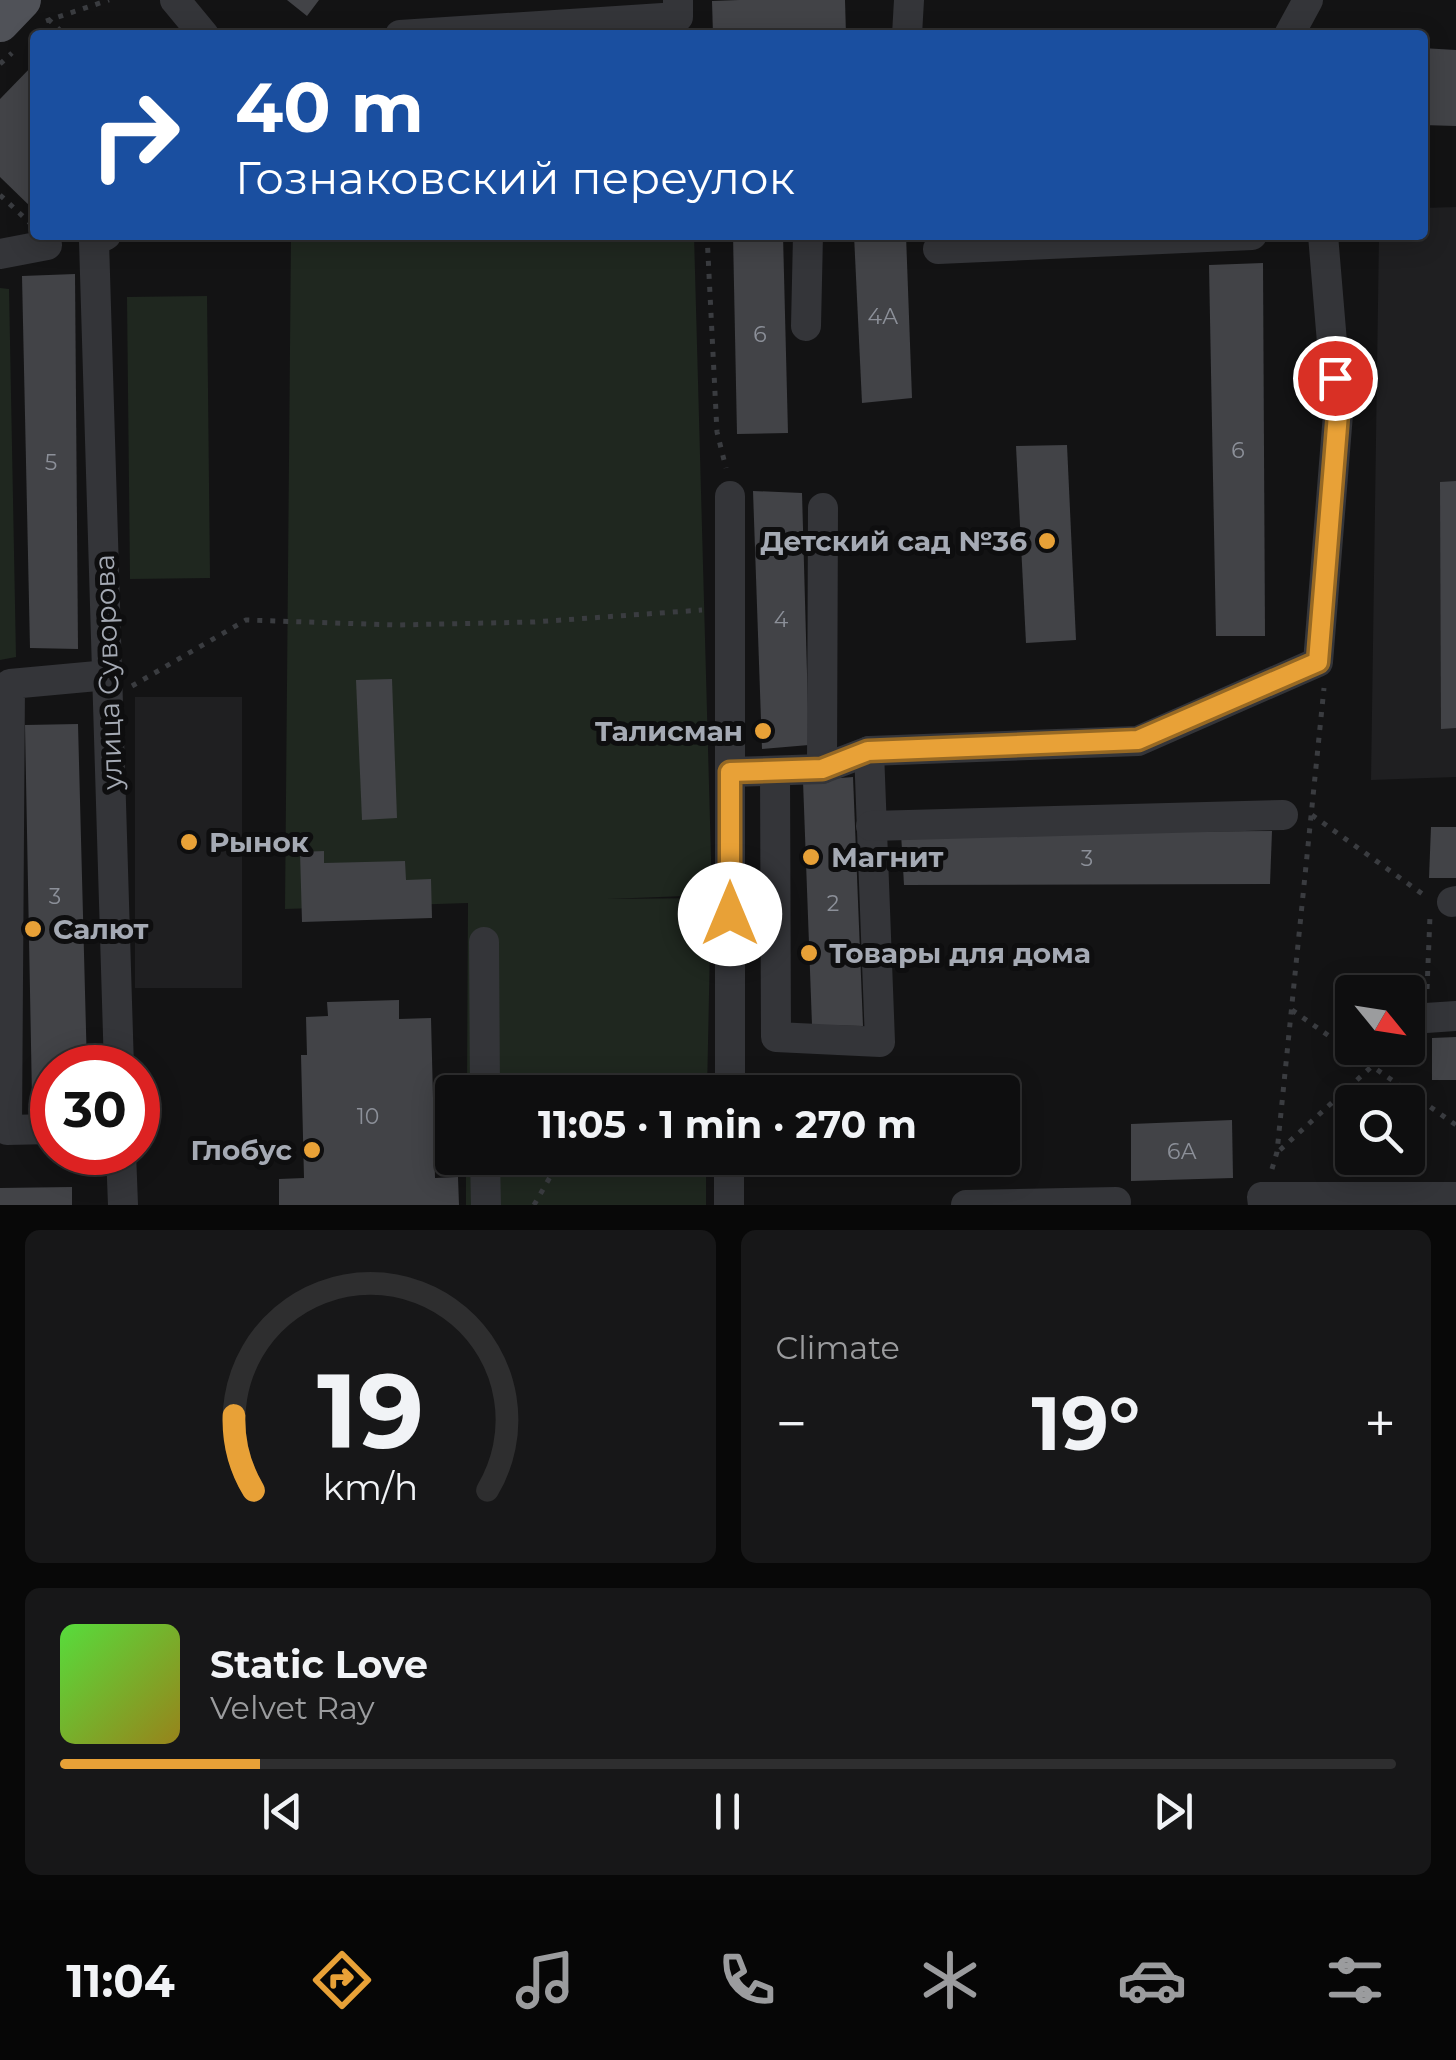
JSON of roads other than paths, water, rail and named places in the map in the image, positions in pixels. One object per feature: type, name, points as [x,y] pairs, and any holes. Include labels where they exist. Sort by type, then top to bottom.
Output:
[{"type":"main road","points":[[0,22],[22,0]]},
{"type":"street","points":[[477,30],[678,17],[678,0]]},
{"type":"street","points":[[906,30],[908,0]]},
{"type":"street","points":[[1293,30],[1308,0]]},
{"type":"street","points":[[180,2],[200,30]]},
{"type":"street","points":[[0,254],[34,240]]},
{"type":"street","name":"улица Суворова","points":[[96,240],[118,1045]]},
{"type":"street","points":[[806,326],[808,240]]},
{"type":"street","points":[[938,249],[1140,240]]},
{"type":"street","points":[[730,772],[822,769],[868,751],[1138,740],[1318,662],[1338,414],[1323,240]]},
{"type":"street","points":[[730,496],[730,1075]]},
{"type":"street","points":[[822,769],[823,508]]},
{"type":"street","points":[[30,1129],[7,1130],[10,684],[108,687]]},
{"type":"street","points":[[775,772],[776,1037],[880,1042],[868,751]]},
{"type":"street","points":[[871,826],[1297,815]]},
{"type":"street","points":[[484,942],[485,1075]]},
{"type":"street","points":[[122,1175],[123,1205]]},
{"type":"street","points":[[485,1175],[486,1205]]},
{"type":"street","points":[[730,1175],[730,1205]]},
{"type":"street","points":[[1263,1205],[1262,1198],[1456,1198]]},
{"type":"street","points":[[966,1205],[1116,1202]]},
{"type":"place","name":"Детский сад №36","points":[[1047,541]]},
{"type":"place","name":"Талисман","points":[[763,731]]},
{"type":"place","name":"Рынок","points":[[189,842]]},
{"type":"place","name":"Магнит","points":[[811,857]]},
{"type":"place","name":"Салют","points":[[33,929]]},
{"type":"place","name":"Товары для дома","points":[[809,953]]},
{"type":"place","name":"Глобус","points":[[312,1150]]}]
